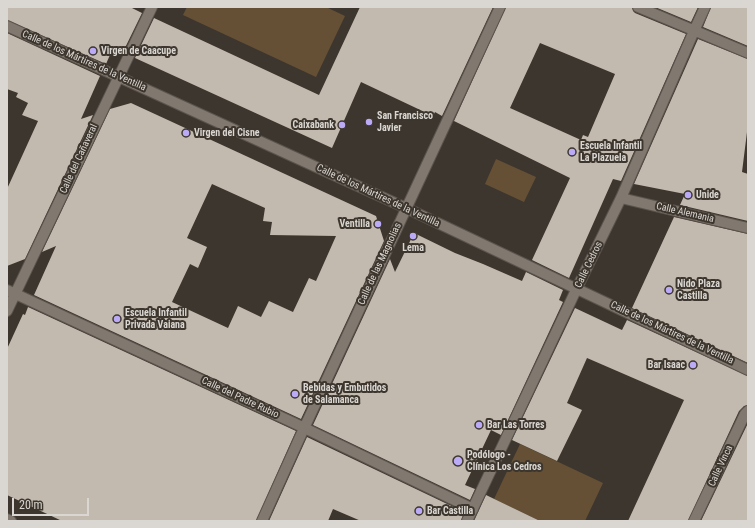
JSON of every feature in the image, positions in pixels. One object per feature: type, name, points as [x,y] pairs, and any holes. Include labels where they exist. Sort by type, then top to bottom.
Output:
[{"type":"street","name":"Calle del Cañaveral","points":[[7,311],[11,292],[152,7]]},
{"type":"street","name":"Calle de las Magnolias","points":[[262,521],[500,7]]},
{"type":"street","points":[[638,7],[748,53]]},
{"type":"street","name":"Calle Cedros","points":[[467,521],[621,198],[705,7]]},
{"type":"street","name":"Calle de los Mártires de la Ventilla","points":[[7,26],[406,208],[748,370]]},
{"type":"street","name":"Calle Alemania","points":[[621,198],[748,228]]},
{"type":"street","name":"Calle del Padre Rubio","points":[[11,292],[304,428],[473,509]]},
{"type":"street","name":"Calle Vinca","points":[[694,521],[745,414],[748,411]]},
{"type":"street","points":[[7,519],[11,521]]},
{"type":"shaded area","points":[[187,7],[326,7],[345,16],[316,77],[183,15]]},
{"type":"shaded area","points":[[496,159],[536,177],[524,202],[485,184]]},
{"type":"shaded area","points":[[520,444],[603,483],[585,521],[540,521],[494,499]]},
{"type":"building","points":[[7,7],[130,7],[142,13],[123,52],[113,48],[106,64],[7,20]]},
{"type":"building","points":[[360,7],[493,7],[442,116],[435,112],[433,116],[361,82],[332,148],[135,58],[154,18],[319,95]]},
{"type":"building","points":[[506,7],[632,7],[635,13],[686,34],[621,181],[613,179],[569,278],[532,260],[570,178],[454,121]],"holes":[[[540,43],[615,74],[588,137],[583,135],[581,140],[510,108]]]},
{"type":"building","points":[[655,7],[698,7],[691,22]]},
{"type":"building","points":[[711,7],[748,7],[748,46],[703,27]]},
{"type":"building","points":[[7,33],[100,76],[81,119],[93,115],[25,259],[7,266],[7,189],[38,121],[22,115],[28,103],[16,97],[18,93],[7,89]]},
{"type":"building","points":[[698,39],[748,59],[748,124],[742,172],[748,174],[748,221],[680,205],[685,194],[634,184]]},
{"type":"building","points":[[131,103],[376,216],[384,241],[301,419],[34,295],[56,246],[42,252],[110,109]],"holes":[[[212,184],[265,208],[263,221],[272,222],[270,235],[336,236],[316,281],[309,278],[293,312],[269,301],[261,317],[238,306],[228,328],[172,302],[190,264],[198,268],[207,247],[187,238]]]},
{"type":"building","name":"Nido Plaza Castilla","points":[[674,217],[748,234],[748,363],[632,308]]},
{"type":"building","points":[[414,233],[455,253],[522,281],[526,272],[563,290],[559,300],[563,302],[501,435],[491,430],[465,485],[475,489],[470,500],[313,425],[390,259],[395,272]]},
{"type":"building","points":[[28,307],[296,431],[256,521],[62,521],[7,495],[7,349],[23,314],[25,315]]},
{"type":"building","points":[[575,308],[622,330],[627,320],[748,376],[748,405],[744,406],[739,411],[688,521],[628,521],[684,400],[587,358],[567,403],[582,410],[557,461],[512,440]]},
{"type":"building","points":[[748,423],[748,521],[701,521]]},
{"type":"building","points":[[307,437],[464,512],[461,521],[361,521],[333,509],[328,521],[269,521]]},
{"type":"building","points":[[486,495],[540,521],[474,521]]},
{"type":"place","name":"Virgen de Caacupe","points":[[93,51]]},
{"type":"place","name":"San Francisco Javier","points":[[369,122]]},
{"type":"place","name":"Caixabank","points":[[342,125]]},
{"type":"place","name":"Virgen del Cisne","points":[[186,133]]},
{"type":"place","name":"Escuela Infantil La Plazuela","points":[[572,152]]},
{"type":"place","name":"Unide","points":[[688,195]]},
{"type":"place","name":"Ventilla","points":[[378,224]]},
{"type":"place","name":"Lema","points":[[413,236]]},
{"type":"place","name":"Nido Plaza Castilla","points":[[669,290]]},
{"type":"place","name":"Escuela Infantil Privada Vaiana","points":[[117,319]]},
{"type":"place","name":"Bar Isaac","points":[[693,365]]},
{"type":"place","name":"Bebidas y Embutidos de Salamanca","points":[[295,394]]},
{"type":"place","name":"Bar Las Torres","points":[[479,425]]},
{"type":"place","name":"Podólogo - Clínica Los Cedros","points":[[458,461]]},
{"type":"place","name":"Bar Castilla","points":[[419,511]]}]
